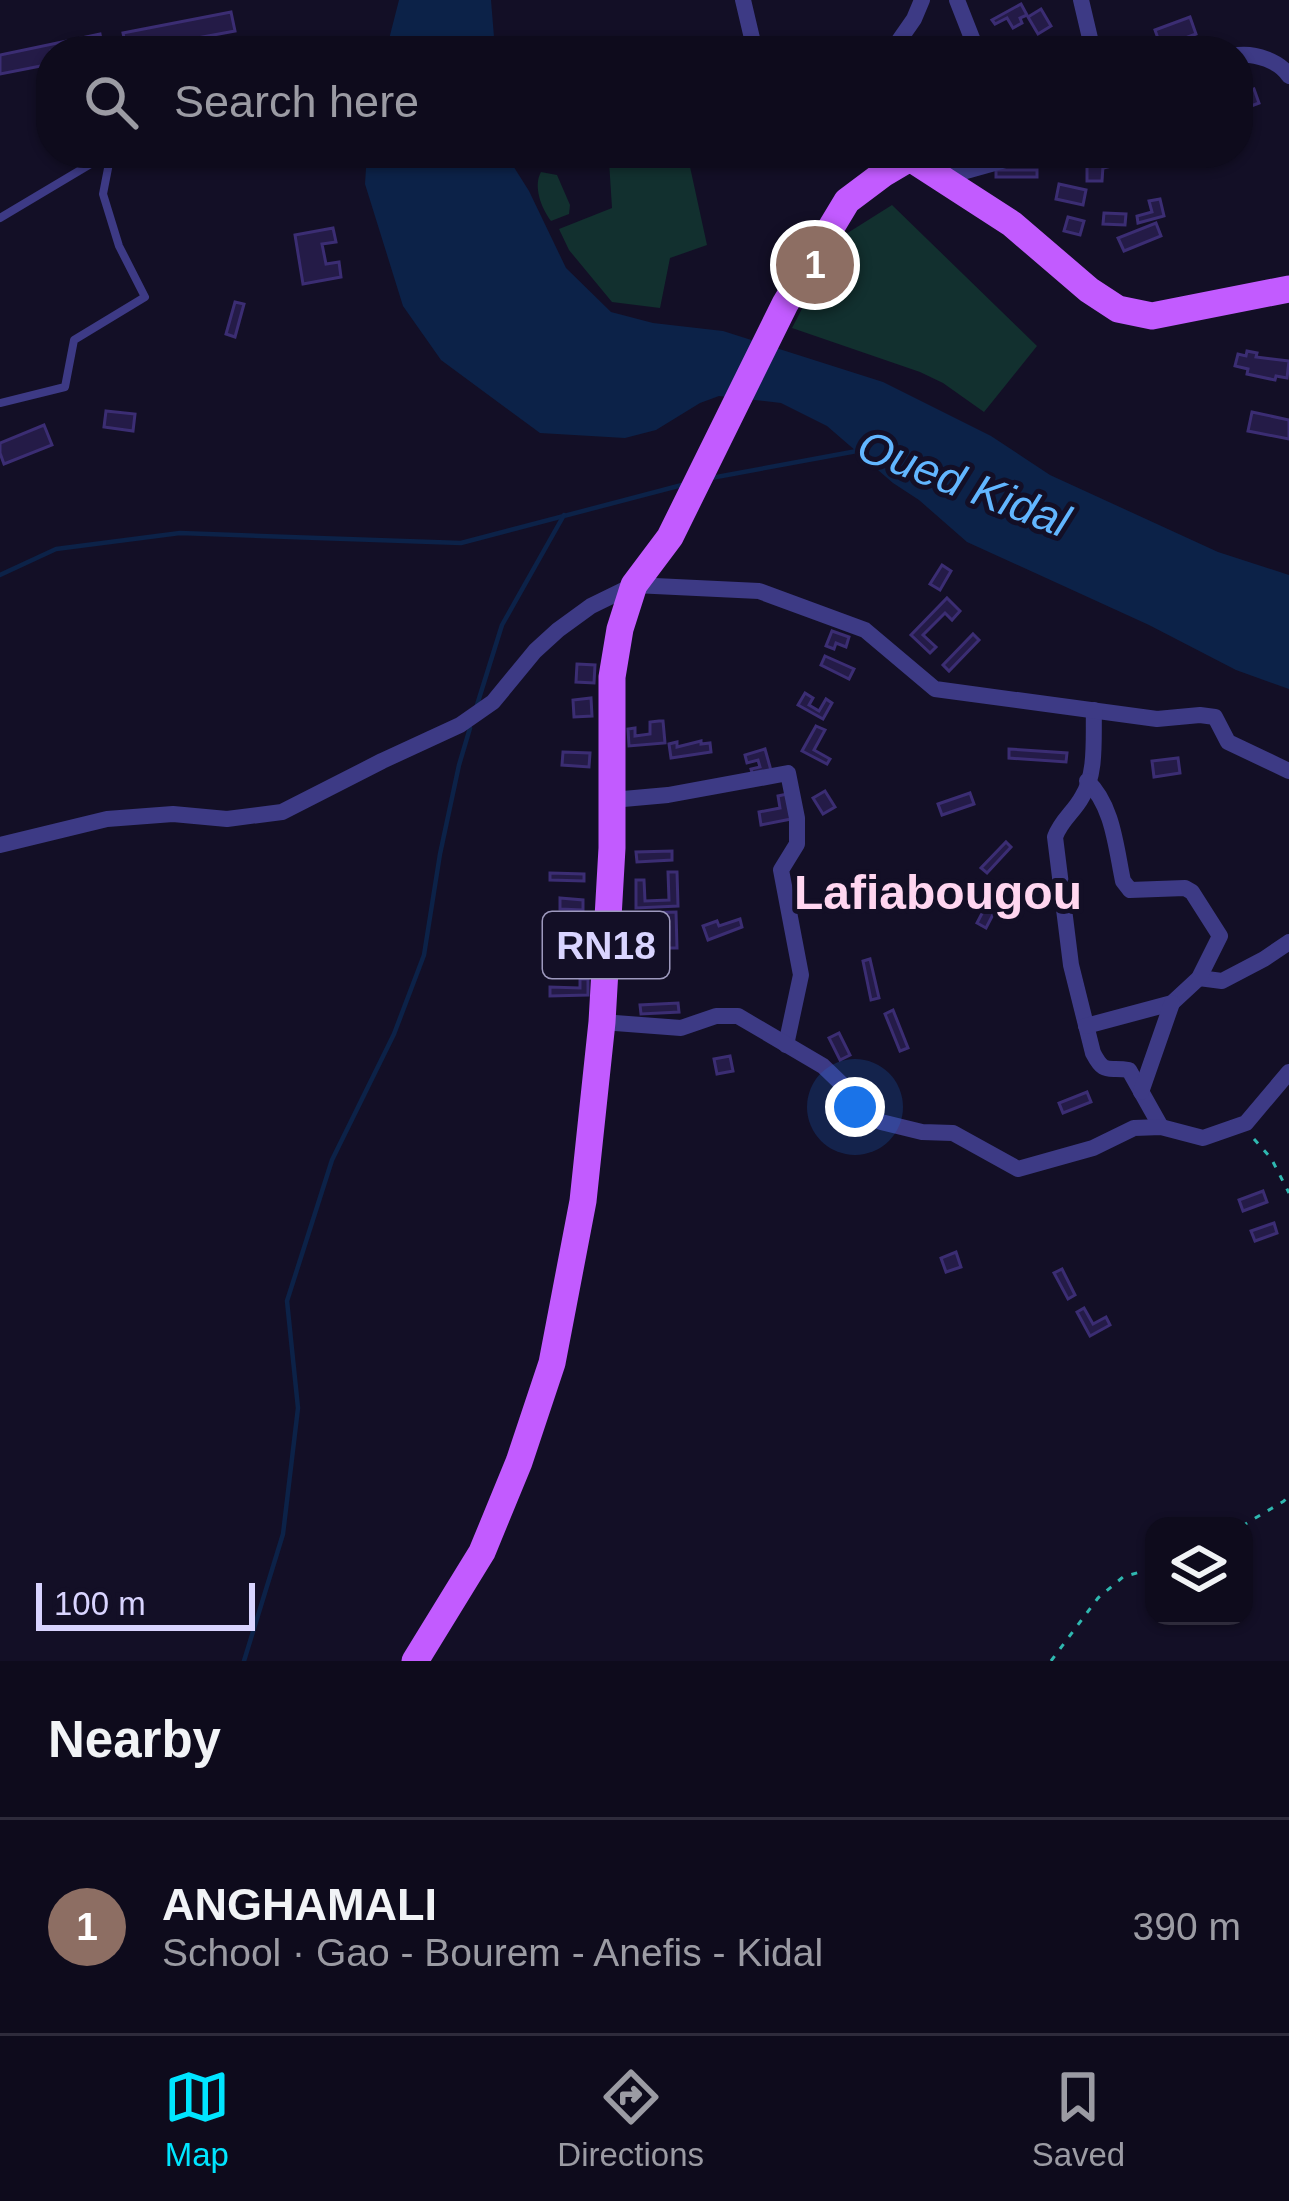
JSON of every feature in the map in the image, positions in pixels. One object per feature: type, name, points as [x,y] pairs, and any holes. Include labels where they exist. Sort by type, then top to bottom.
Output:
[{"type":"main road","name":"RN18","points":[[415,1661],[482,1552],[552,1363],[584,1201],[602,1022],[612,677],[634,585],[670,537],[785,304],[847,201],[893,168]]},
{"type":"main road","name":"RN18","points":[[926,168],[1012,224],[1118,309],[1152,316],[1289,289]]},
{"type":"street","points":[[743,0],[751,36]]},
{"type":"street","points":[[902,36],[922,0]]},
{"type":"street","points":[[956,0],[970,36]]},
{"type":"street","points":[[1081,0],[1090,36]]},
{"type":"street","points":[[1253,54],[1288,70]]},
{"type":"street","points":[[941,178],[977,168]]},
{"type":"street","points":[[0,845],[107,819],[172,814],[227,819],[281,812],[460,725],[493,701],[558,630],[591,606],[634,585],[759,591],[865,630],[935,689],[1157,719],[1215,717],[1228,742],[1289,771]]},
{"type":"street","points":[[1094,710],[1088,782],[1055,837],[1071,965],[1100,1066],[1108,1071],[1129,1070],[1161,1127]]},
{"type":"street","points":[[612,800],[788,773],[797,818],[796,844],[781,870],[801,975],[786,1045]]},
{"type":"street","points":[[1088,782],[1106,807],[1130,890],[1185,888],[1220,936],[1198,978],[1172,1003],[1141,1092]]},
{"type":"street","points":[[1198,978],[1222,981],[1289,941]]},
{"type":"street","points":[[1086,1026],[1172,1003]]},
{"type":"street","points":[[602,1022],[682,1028],[716,1016],[738,1016],[823,1066],[881,1122],[922,1132],[953,1132],[1018,1169],[1093,1148],[1134,1128],[1161,1127],[1203,1138],[1246,1124],[1289,1072]]},
{"type":"lane","points":[[0,218],[85,168]]},
{"type":"lane","points":[[0,403],[65,387],[74,340],[145,297],[119,246],[103,194],[107,168]]},
{"type":"path","points":[[1246,1124],[1289,1193]]},
{"type":"path","points":[[1253,1519],[1289,1494]]},
{"type":"path","points":[[1051,1661],[1097,1598],[1124,1577],[1145,1571]]},
{"type":"green space","points":[[609,168],[690,168],[707,245],[670,258],[660,308],[612,302],[569,250],[559,229],[612,208]]},
{"type":"green space","points":[[541,172],[557,175],[570,205],[569,214],[551,221],[547,216],[538,190]]},
{"type":"green space","points":[[892,205],[1037,346],[984,412],[920,372],[792,328],[838,239]]},
{"type":"water","points":[[399,0],[491,0],[494,36],[390,36]]},
{"type":"water","name":"Oued Kidal","points":[[366,168],[514,168],[566,268],[611,312],[653,323],[723,331],[883,382],[991,436],[1050,475],[1218,552],[1289,575],[1289,689],[1236,670],[967,542],[827,426],[781,403],[719,396],[656,430],[625,438],[540,433],[441,360],[403,306],[365,184]]},
{"type":"building","points":[[1021,4],[1027,15],[1013,28],[1007,18],[995,24],[992,20]]},
{"type":"building","points":[[1041,9],[1051,26],[1038,34],[1028,17]]},
{"type":"building","points":[[231,12],[235,31],[208,36],[123,33]]},
{"type":"building","points":[[1190,17],[1196,34],[1157,36],[1155,30]]},
{"type":"building","points":[[36,47],[36,67],[0,74],[0,55]]},
{"type":"building","points":[[1087,168],[1103,168],[1102,181],[1087,181]]},
{"type":"building","points":[[996,170],[1037,170],[1037,177],[996,177]]},
{"type":"building","points":[[1059,184],[1086,190],[1083,205],[1056,199]]},
{"type":"building","points":[[1160,199],[1164,216],[1138,223],[1137,216],[1152,212],[1149,201]]},
{"type":"building","points":[[1104,213],[1126,214],[1125,225],[1103,224]]},
{"type":"building","points":[[1068,217],[1084,221],[1080,235],[1064,231]]},
{"type":"building","points":[[1156,223],[1161,236],[1124,251],[1118,238]]},
{"type":"building","points":[[333,228],[336,242],[322,244],[326,264],[339,262],[341,277],[303,284],[295,235]]},
{"type":"building","points":[[235,302],[244,304],[235,337],[226,334]]},
{"type":"building","points":[[1247,351],[1257,353],[1256,357],[1289,361],[1287,378],[1247,374],[1248,369],[1235,366],[1238,354],[1246,356]]},
{"type":"building","points":[[106,411],[135,414],[133,431],[104,427]]},
{"type":"building","points":[[1252,412],[1289,420],[1289,439],[1248,431]]},
{"type":"building","points":[[44,425],[52,445],[4,464],[0,443]]},
{"type":"building","points":[[942,565],[951,571],[940,590],[930,584]]},
{"type":"building","points":[[947,598],[960,611],[952,620],[945,613],[923,635],[936,647],[930,653],[911,635]]},
{"type":"building","points":[[832,631],[849,637],[846,647],[826,646]]},
{"type":"building","points":[[973,634],[979,640],[949,671],[943,665]]},
{"type":"building","points":[[825,656],[854,669],[849,679],[821,665]]},
{"type":"building","points":[[577,664],[595,665],[594,683],[576,682]]},
{"type":"building","points":[[805,693],[813,698],[809,705],[819,711],[826,699],[832,703],[823,719],[798,705]]},
{"type":"building","points":[[591,698],[592,716],[574,717],[573,700]]},
{"type":"building","points":[[663,721],[665,743],[629,746],[628,729],[635,728],[635,736],[650,734],[650,722]]},
{"type":"building","points":[[816,726],[825,730],[814,750],[830,759],[827,764],[802,751]]},
{"type":"building","points":[[677,742],[677,747],[710,743],[711,752],[671,758],[669,744]]},
{"type":"building","points":[[765,749],[772,774],[754,779],[751,769],[760,767],[758,760],[747,763],[745,755]]},
{"type":"building","points":[[1009,749],[1067,753],[1066,762],[1009,758]]},
{"type":"building","points":[[563,752],[590,753],[589,767],[562,765]]},
{"type":"building","points":[[1178,758],[1180,773],[1154,777],[1152,761]]},
{"type":"building","points":[[825,791],[835,807],[823,814],[813,798]]},
{"type":"building","points":[[970,793],[974,804],[942,815],[938,804]]},
{"type":"building","points":[[787,794],[791,819],[761,825],[759,812],[780,808],[778,796]]},
{"type":"building","points":[[1006,842],[1011,847],[987,873],[981,868]]},
{"type":"building","points":[[672,851],[672,860],[637,862],[636,852]]},
{"type":"building","points":[[668,872],[677,872],[678,906],[636,908],[636,880],[644,880],[645,901],[669,900]]},
{"type":"building","points":[[550,873],[584,874],[584,881],[550,880]]},
{"type":"building","points":[[560,898],[583,900],[583,910],[560,909]]},
{"type":"building","points":[[989,900],[998,905],[986,928],[977,923]]},
{"type":"building","points":[[676,912],[677,948],[663,948],[669,927],[637,922],[637,913]]},
{"type":"building","points":[[740,919],[742,927],[708,940],[703,926]]},
{"type":"building","points":[[637,922],[654,922],[655,937],[637,938]]},
{"type":"building","points":[[557,940],[583,940],[583,953],[557,953]]},
{"type":"building","points":[[870,959],[879,998],[871,1000],[863,961]]},
{"type":"building","points":[[580,979],[588,979],[588,995],[550,996],[550,987],[580,988]]},
{"type":"building","points":[[678,1003],[679,1012],[641,1014],[640,1005]]},
{"type":"building","points":[[893,1010],[908,1048],[900,1051],[885,1014]]},
{"type":"building","points":[[839,1033],[850,1055],[840,1060],[829,1038]]},
{"type":"building","points":[[730,1056],[733,1071],[717,1074],[714,1059]]},
{"type":"building","points":[[1087,1092],[1091,1102],[1063,1113],[1059,1103]]},
{"type":"building","points":[[1263,1191],[1267,1202],[1243,1211],[1239,1200]]},
{"type":"building","points":[[1274,1223],[1277,1233],[1255,1241],[1251,1231]]},
{"type":"building","points":[[956,1252],[961,1267],[946,1272],[941,1258]]},
{"type":"building","points":[[1062,1269],[1075,1295],[1068,1299],[1054,1273]]},
{"type":"building","points":[[1084,1308],[1093,1324],[1106,1317],[1110,1325],[1090,1336],[1077,1312]]},
{"type":"waterway","name":"Oued Kidal","points":[[711,478],[857,451]]},
{"type":"waterway","points":[[0,575],[56,549],[180,533],[461,543],[682,485]]},
{"type":"waterway","points":[[477,705],[502,625],[564,515]]},
{"type":"waterway","points":[[244,1661],[283,1534],[298,1408],[287,1301],[332,1160],[394,1034],[424,955],[440,854],[470,728]]},
{"type":"place","name":"ANGHAMALI","points":[[815,265]]},
{"type":"district","name":"Lafiabougou","points":[[938,892]]}]
